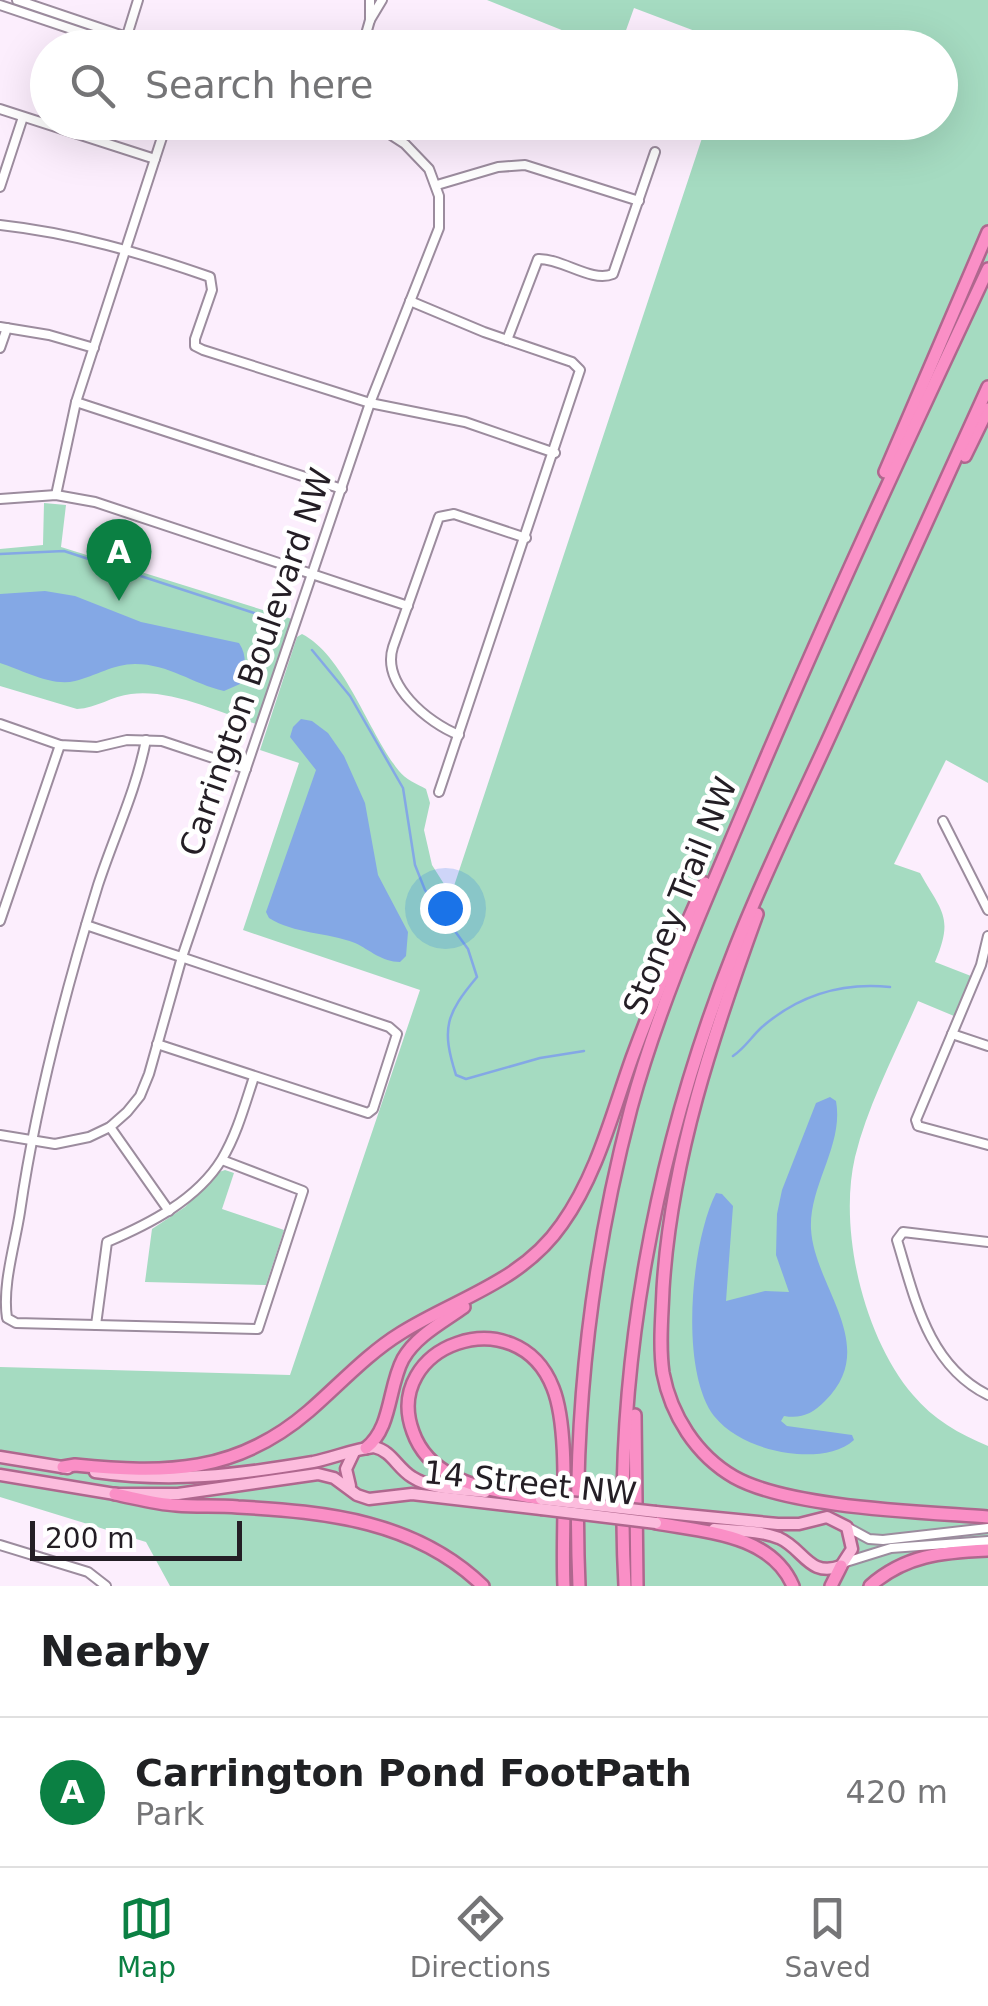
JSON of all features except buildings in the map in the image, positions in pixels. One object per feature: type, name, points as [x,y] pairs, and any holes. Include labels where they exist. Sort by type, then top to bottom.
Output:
[{"type":"highway","points":[[832,603],[988,232]]},
{"type":"highway","name":"Stoney Trail NW","points":[[579,1586],[580,1402],[594,1279],[632,1106],[676,970],[772,744],[832,603],[988,268]]},
{"type":"highway","points":[[626,1586],[624,1480],[634,1347],[656,1211],[688,1082],[732,954],[988,387]]},
{"type":"highway","points":[[871,644],[988,409]]},
{"type":"highway","points":[[63,1467],[182,1470],[245,1454],[294,1424],[388,1340],[514,1274],[542,1249],[582,1192],[650,1008],[748,786],[772,744]]},
{"type":"highway","points":[[769,871],[708,1053],[674,1198],[661,1336],[668,1393],[677,1416],[710,1460],[750,1485],[831,1502],[988,1516]]},
{"type":"highway","points":[[360,1450],[381,1430],[399,1368],[413,1345],[492,1287]]},
{"type":"highway","points":[[541,1504],[461,1480],[431,1462],[422,1450],[410,1423],[410,1394],[422,1369],[443,1349],[484,1337],[510,1342],[534,1358],[552,1386],[561,1446],[564,1586]]},
{"type":"highway","points":[[634,1347],[637,1586]]},
{"type":"highway","points":[[115,1494],[175,1506],[237,1506],[333,1515],[393,1530],[446,1555],[482,1586]]},
{"type":"highway","points":[[656,1517],[754,1546],[780,1564],[793,1586]]},
{"type":"highway","points":[[870,1586],[912,1559],[988,1550]]},
{"type":"highway","points":[[831,1586],[844,1564]]},
{"type":"main road","name":"14 Street NW","points":[[360,1450],[381,1449],[401,1470],[422,1482],[541,1504]]},
{"type":"main road","points":[[0,1457],[139,1478],[190,1479],[231,1476],[360,1450]]},
{"type":"main road","points":[[356,1495],[345,1475],[347,1463],[360,1450]]},
{"type":"main road","name":"14 Street NW","points":[[0,1475],[115,1494],[191,1493],[318,1474],[334,1478],[356,1495],[376,1499],[412,1494],[541,1504],[766,1534],[787,1542],[814,1567],[826,1570],[844,1564]]},
{"type":"main road","name":"14 Street NW","points":[[656,1517],[778,1524],[826,1517],[847,1527]]},
{"type":"main road","points":[[844,1564],[853,1542],[847,1527]]},
{"type":"street","points":[[17,0],[93,30]]},
{"type":"street","points":[[130,30],[138,0]]},
{"type":"street","points":[[370,0],[370,20]]},
{"type":"street","points":[[367,30],[382,0]]},
{"type":"street","points":[[0,5],[83,30]]},
{"type":"street","points":[[0,109],[30,119]]},
{"type":"street","points":[[0,186],[23,117]]},
{"type":"street","points":[[95,140],[155,159]]},
{"type":"street","points":[[56,495],[76,402],[161,140]]},
{"type":"street","points":[[398,140],[413,150],[436,185],[498,167],[525,165],[639,201]]},
{"type":"street","points":[[507,340],[536,260],[544,258],[610,276],[655,152]]},
{"type":"street","name":"Carrington Boulevard NW","points":[[110,1128],[140,1096],[182,957],[370,404],[439,228],[436,185]]},
{"type":"street","points":[[0,226],[54,232],[210,277],[212,290],[195,346],[370,404],[465,422],[555,453]]},
{"type":"street","points":[[410,300],[572,362],[580,370],[439,792]]},
{"type":"street","points":[[0,348],[3,328],[94,348]]},
{"type":"street","points":[[76,402],[342,488]]},
{"type":"street","points":[[0,499],[56,495],[108,506],[408,606]]},
{"type":"street","points":[[460,736],[439,727],[420,712],[391,666],[390,658],[436,523],[444,514],[526,538]]},
{"type":"street","points":[[0,724],[60,745],[97,747],[127,740],[162,741],[246,769]]},
{"type":"street","points":[[146,740],[139,777],[86,925],[62,1008],[31,1140],[7,1318],[16,1323],[258,1329],[303,1191],[222,1160]]},
{"type":"street","points":[[0,921],[60,745]]},
{"type":"street","points":[[944,821],[988,910]]},
{"type":"street","points":[[86,925],[389,1027],[397,1034],[373,1109],[368,1113],[157,1044]]},
{"type":"street","points":[[988,936],[981,965],[916,1120],[918,1126],[988,1145]]},
{"type":"street","points":[[952,1034],[988,1046]]},
{"type":"street","points":[[96,1325],[107,1242],[169,1211],[222,1160],[254,1077]]},
{"type":"street","points":[[0,1135],[69,1142],[110,1128],[169,1211]]},
{"type":"street","points":[[988,1242],[902,1232],[897,1240],[918,1309],[939,1352],[951,1368],[988,1395]]},
{"type":"street","name":"14 Street NW","points":[[847,1527],[869,1539],[883,1540],[988,1528]]},
{"type":"street","points":[[844,1564],[892,1548],[988,1541]]},
{"type":"street","points":[[0,1545],[88,1572],[106,1586]]},
{"type":"green space","points":[[487,0],[988,0],[988,783],[946,760],[894,864],[920,873],[943,915],[944,935],[935,962],[971,976],[954,1016],[918,1001],[861,1137],[851,1186],[850,1217],[859,1282],[881,1344],[896,1371],[913,1395],[938,1419],[988,1446],[988,1586],[170,1586],[146,1542],[0,1497],[0,1367],[290,1375],[420,990],[243,930],[299,763],[260,750],[297,637],[302,634],[331,659],[399,771],[426,789],[430,803],[424,830],[432,865],[451,895],[701,140],[958,140],[958,30],[692,30],[634,8],[626,30],[562,30]]},
{"type":"green space","points":[[44,503],[66,505],[61,547],[292,619],[256,724],[162,695],[131,694],[77,709],[0,686],[0,549],[43,545]]},
{"type":"green space","points":[[225,1170],[234,1173],[222,1209],[284,1230],[266,1285],[145,1282],[152,1229],[185,1207]]},
{"type":"water","points":[[45,591],[75,596],[141,622],[239,643],[245,663],[240,684],[224,691],[159,667],[135,664],[75,681],[57,682],[0,663],[0,594]]},
{"type":"water","points":[[301,719],[312,721],[328,733],[344,756],[365,803],[378,875],[408,932],[406,956],[400,962],[382,958],[344,939],[289,927],[269,918],[266,912],[316,770],[290,737]]},
{"type":"water","points":[[830,1097],[836,1101],[835,1133],[815,1197],[811,1229],[822,1273],[840,1316],[847,1359],[841,1380],[825,1401],[806,1415],[784,1416],[781,1421],[787,1426],[852,1435],[854,1440],[832,1451],[796,1454],[748,1441],[714,1416],[696,1369],[692,1306],[695,1273],[707,1215],[716,1193],[722,1194],[733,1206],[726,1301],[765,1291],[789,1292],[776,1255],[782,1190],[816,1103]]},
{"type":"waterway","points":[[0,554],[64,551],[257,614],[272,623]]},
{"type":"waterway","points":[[312,650],[350,696],[403,788],[415,865],[425,890],[468,949],[477,977],[449,1022],[449,1045],[456,1075],[466,1079],[540,1058],[584,1051]]},
{"type":"waterway","points":[[733,1056],[776,1016],[806,999],[838,989],[890,987]]},
{"type":"place","name":"Carrington Pond FootPath","points":[[119,601]]}]
